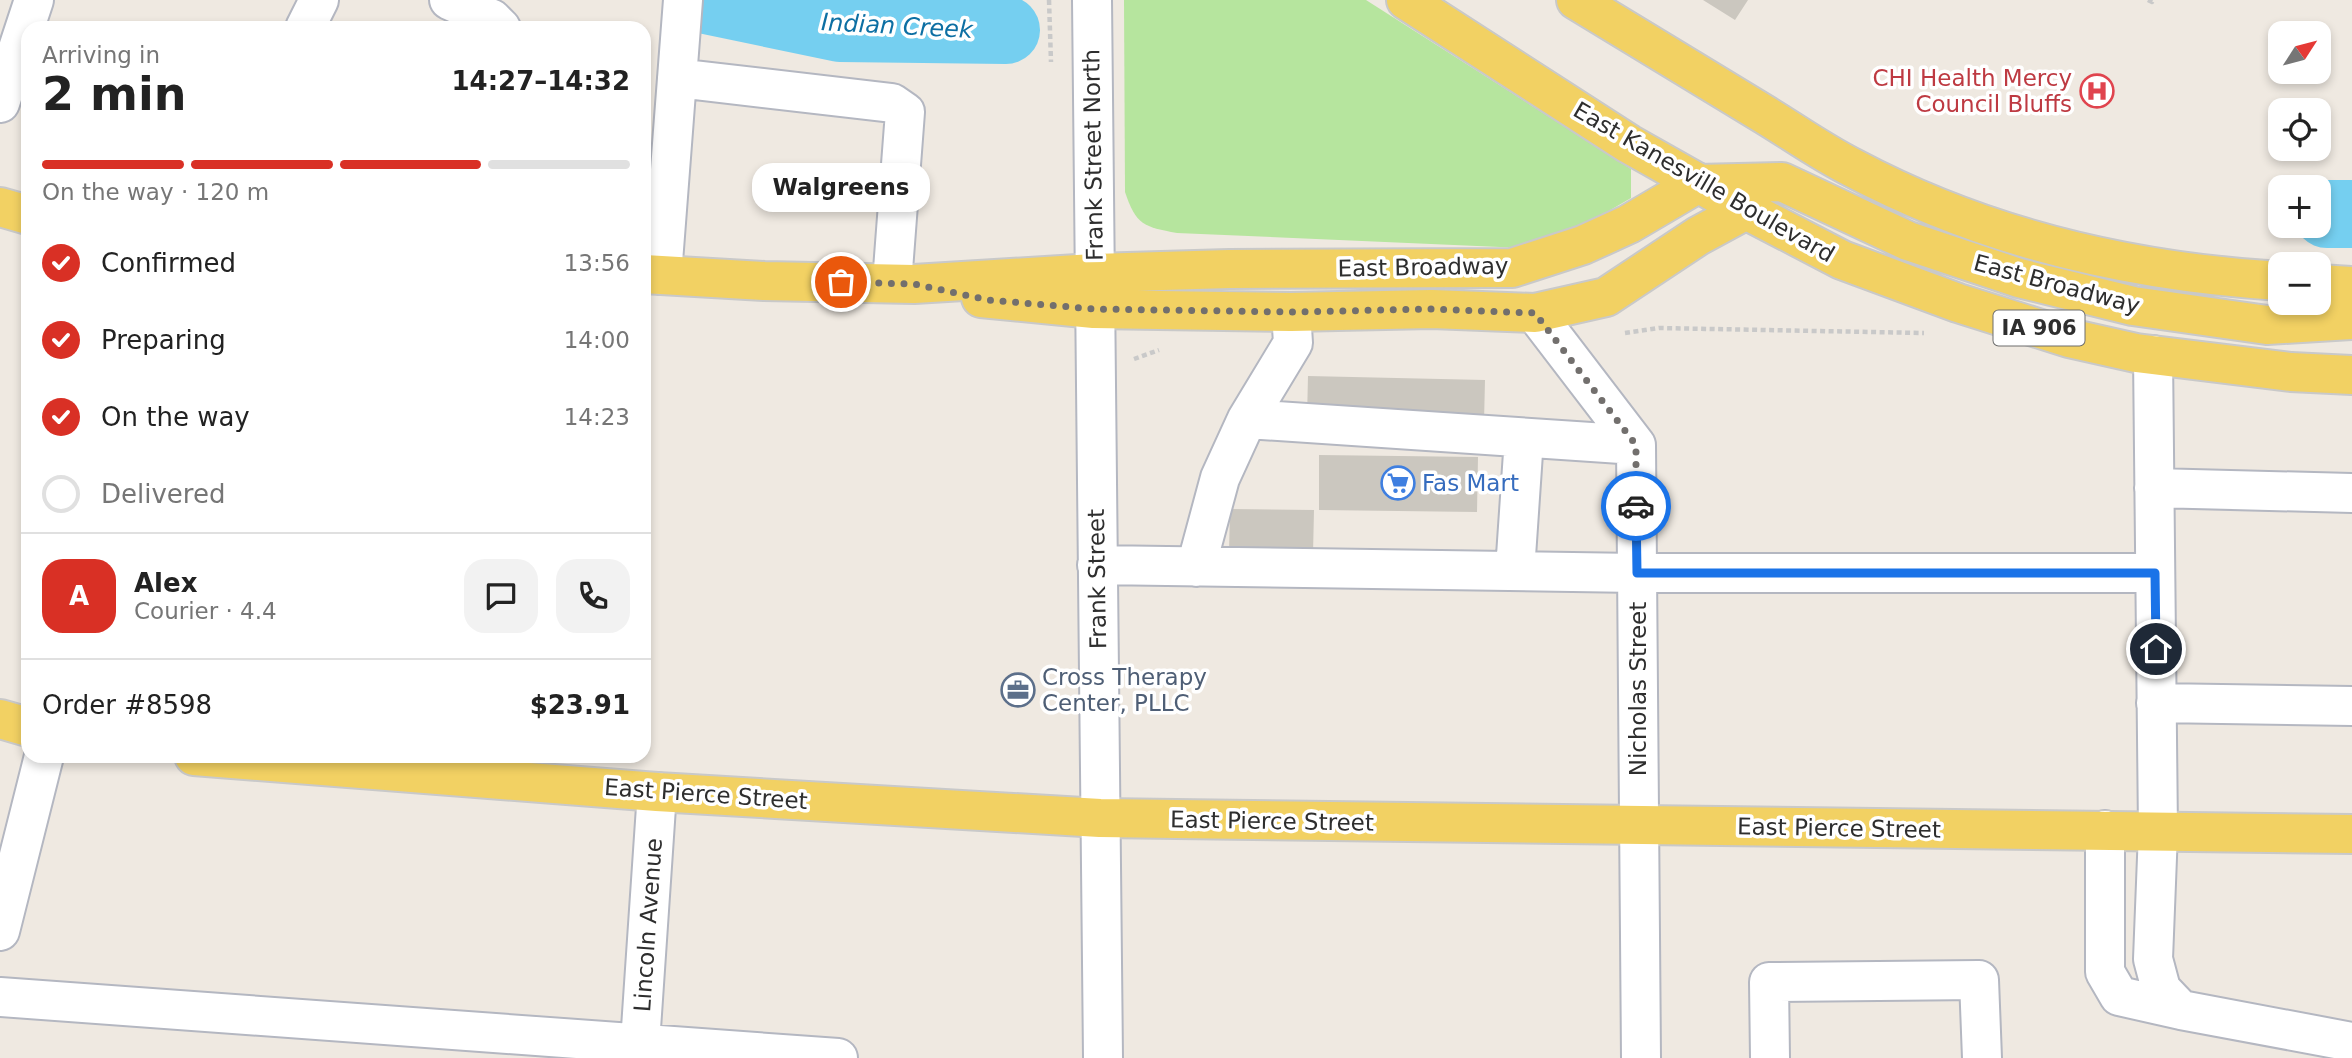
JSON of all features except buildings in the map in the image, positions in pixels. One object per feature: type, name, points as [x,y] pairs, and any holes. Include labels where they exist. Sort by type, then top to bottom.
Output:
[{"type":"main road","name":"East Kanesville Boulevard","points":[[1406,0],[1629,144],[1746,211],[1842,260],[1958,303],[2069,338],[2136,354],[2291,372],[2352,375]]},
{"type":"main road","name":"East Broadway","points":[[1576,0],[1852,168],[1946,211],[2025,239],[2089,254],[2170,270],[2268,281]]},
{"type":"main road","name":"East Broadway","points":[[653,275],[764,281],[903,283],[988,300],[1094,291],[1243,269],[1512,268],[1583,245],[1629,224],[1697,184],[1782,183],[1908,241],[2019,278],[2133,306],[2267,325],[2352,320]]},
{"type":"main road","points":[[0,207],[21,213]]},
{"type":"main road","name":"East Broadway","points":[[1094,291],[1291,312],[1432,309],[1535,313],[1606,297],[1699,236],[1746,211]]},
{"type":"main road","points":[[2331,285],[2352,286]]},
{"type":"main road","points":[[0,719],[21,725]]},
{"type":"main road","name":"East Pierce Street","points":[[323,763],[657,792],[1100,818],[2352,834]]},
{"type":"street","points":[[27,21],[34,0]]},
{"type":"street","points":[[308,21],[319,0]]},
{"type":"street","points":[[449,0],[494,21]]},
{"type":"street","name":"Frank Street North","points":[[1092,0],[1094,291]]},
{"type":"street","points":[[653,275],[683,6]]},
{"type":"street","points":[[0,103],[21,39]]},
{"type":"street","points":[[677,78],[892,103],[905,112],[903,283]]},
{"type":"street","name":"Frank Street","points":[[1094,291],[1103,1058]]},
{"type":"street","points":[[1196,567],[1220,478],[1247,419],[1293,343],[1291,312]]},
{"type":"street","points":[[1535,313],[1636,445]]},
{"type":"street","points":[[2154,355],[2158,832],[2153,959],[2161,989],[2181,1010]]},
{"type":"street","points":[[1247,419],[1636,445]]},
{"type":"street","points":[[1515,571],[1524,438]]},
{"type":"street","name":"Nicholas Street","points":[[1636,445],[1641,1058]]},
{"type":"street","points":[[2154,488],[2352,493]]},
{"type":"street","points":[[1097,565],[1637,573],[2155,573]]},
{"type":"street","points":[[2156,703],[2352,706]]},
{"type":"street","points":[[0,931],[42,763]]},
{"type":"street","name":"Lincoln Avenue","points":[[640,1051],[657,792]]},
{"type":"street","points":[[2105,830],[2105,972],[2119,996],[2352,1042]]},
{"type":"street","points":[[1770,1058],[1769,982],[1979,980],[1982,1058]]},
{"type":"street","points":[[0,997],[640,1051],[838,1058]]},
{"type":"path","points":[[1621,334],[1659,328],[1930,333]]},
{"type":"path","points":[[1136,359],[1154,353],[1164,346]]},
{"type":"green space","points":[[1124,0],[1366,0],[1631,169],[1631,198],[1569,234],[1523,248],[1177,233],[1156,229],[1138,218],[1125,192]]},
{"type":"waterway","name":"Indian Creek","points":[[706,0],[840,28],[1006,30]]},
{"type":"waterway","name":"Indian Creek","points":[[2331,214],[2352,214]]},
{"type":"way so far","points":[[841,282],[914,284],[988,300],[1094,309],[1291,312],[1432,309],[1535,313],[1636,445],[1636,506]]},
{"type":"place","name":"CHI Health Mercy Council Bluffs","points":[[2097,91]]},
{"type":"place","name":"Walgreens","points":[[841,282]]},
{"type":"place","name":"Fas Mart","points":[[1398,483]]},
{"type":"place","name":"Cross Therapy Center, PLLC","points":[[1018,690]]},
{"type":"route","points":[[1636,506],[1637,573],[2155,573],[2156,649]]}]
